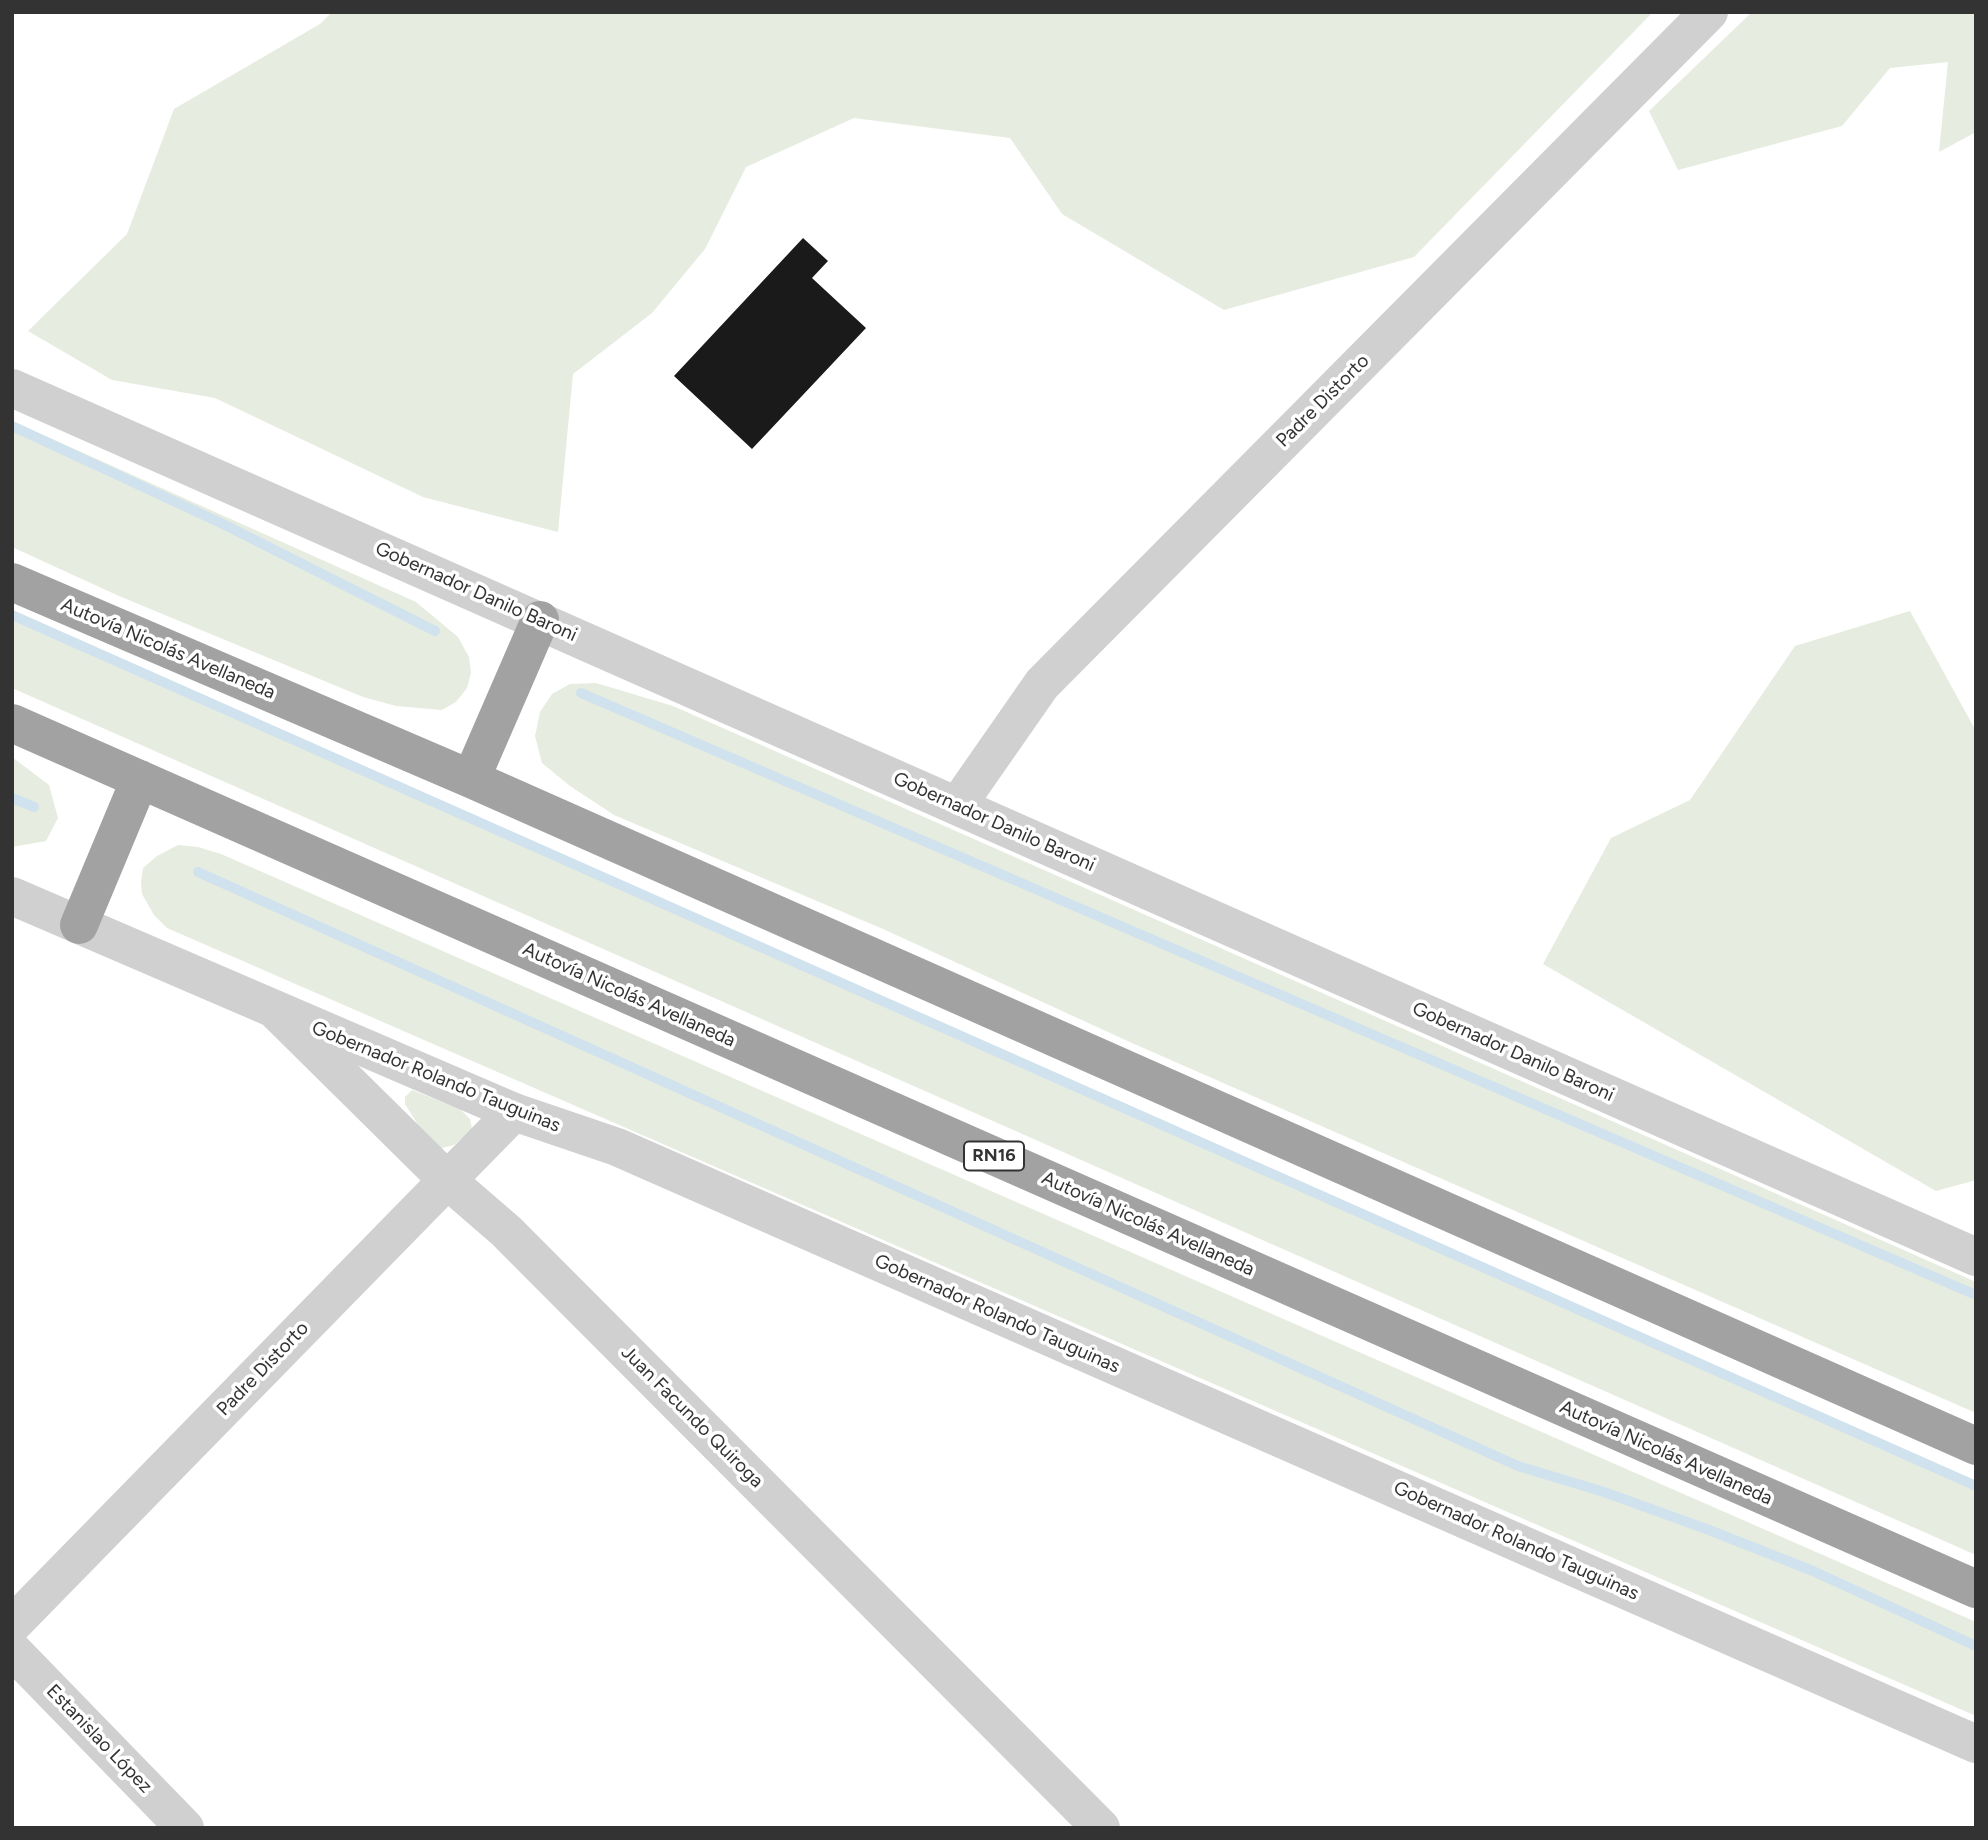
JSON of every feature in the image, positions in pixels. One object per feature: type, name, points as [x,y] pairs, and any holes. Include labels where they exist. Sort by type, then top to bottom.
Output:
[{"type":"highway","name":"Autovía Nicolás Avellaneda","points":[[12,582],[471,779],[1976,1446]]},
{"type":"highway","points":[[471,779],[540,620]]},
{"type":"highway","name":"Autovía Nicolás Avellaneda","points":[[12,723],[1976,1589]]},
{"type":"highway","points":[[79,925],[140,779]]},
{"type":"street","name":"Padre Distorto","points":[[957,806],[1042,684],[1709,12]]},
{"type":"street","name":"Gobernador Danilo Baroni","points":[[12,388],[1976,1256]]},
{"type":"street","name":"Gobernador Rolando Tauguinas","points":[[12,897],[513,1112],[617,1147],[1976,1744]]},
{"type":"street","name":"Juan Facundo Quiroga","points":[[278,1013],[447,1180],[506,1231],[1101,1828]]},
{"type":"street","name":"Padre Distorto","points":[[12,1625],[513,1112]]},
{"type":"street","name":"Estanislao López","points":[[12,1650],[185,1828]]},
{"type":"shaded area","points":[[332,12],[1653,12],[1414,257],[1224,310],[1062,214],[1010,138],[854,118],[746,167],[705,249],[652,313],[573,374],[558,532],[423,497],[215,398],[112,380],[28,331],[127,234],[174,109],[320,24]]},
{"type":"shaded area","points":[[1752,12],[1976,12],[1976,132],[1939,152],[1948,62],[1890,68],[1842,126],[1678,170],[1649,111]]},
{"type":"shaded area","points":[[12,421],[416,602],[458,637],[469,657],[471,673],[467,688],[456,702],[442,710],[396,706],[363,697],[119,596],[12,547]]},
{"type":"shaded area","points":[[1910,611],[1976,731],[1976,1180],[1936,1191],[1543,964],[1611,838],[1690,800],[1795,646]]},
{"type":"shaded area","points":[[12,612],[1976,1481],[1976,1555],[12,688]]},
{"type":"shaded area","points":[[596,683],[673,706],[1976,1282],[1976,1413],[1132,1043],[883,929],[614,815],[570,786],[542,763],[535,736],[540,712],[552,694],[570,684]]},
{"type":"shaded area","points":[[12,757],[49,785],[58,818],[46,841],[12,847]]},
{"type":"shaded area","points":[[178,845],[198,847],[221,854],[1976,1622],[1976,1716],[167,928],[154,915],[142,894],[141,882],[143,868],[157,856]]},
{"type":"shaded area","points":[[412,1090],[460,1109],[470,1119],[472,1129],[454,1145],[438,1149],[432,1147],[405,1104],[405,1097]]},
{"type":"building","points":[[803,238],[828,261],[812,278],[866,328],[752,449],[674,376]]},
{"type":"waterway","points":[[12,426],[223,524],[435,631]]},
{"type":"waterway","points":[[12,615],[1976,1486]]},
{"type":"waterway","points":[[581,693],[1976,1295]]},
{"type":"waterway","points":[[12,798],[34,807]]},
{"type":"waterway","points":[[198,872],[1518,1466],[1604,1492],[1709,1530],[1813,1571],[1976,1646]]}]
